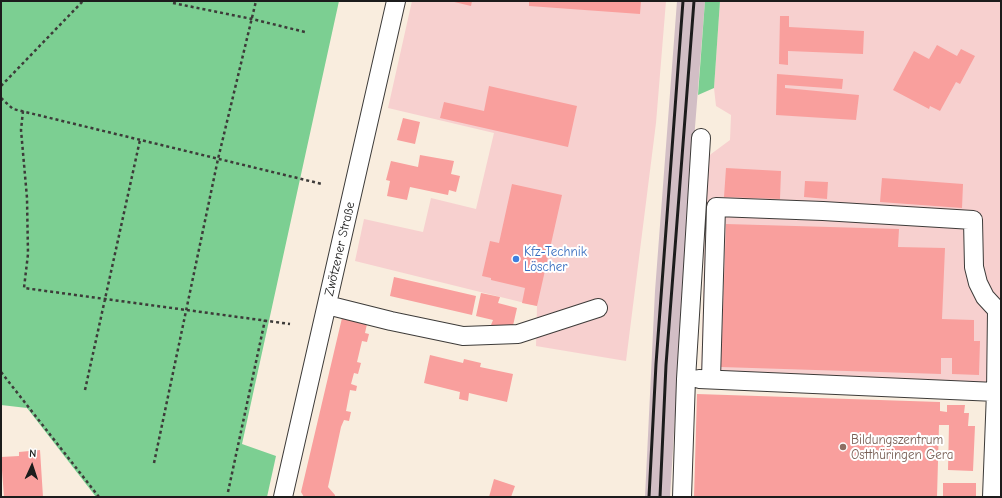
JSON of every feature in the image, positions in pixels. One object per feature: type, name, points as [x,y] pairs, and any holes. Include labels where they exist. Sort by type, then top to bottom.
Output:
[{"type":"street","name":"Zwötzener Straße","points":[[283,497],[396,1]]},
{"type":"street","points":[[682,497],[686,379],[701,138]]},
{"type":"street","points":[[711,379],[716,207],[823,211],[973,220],[974,267],[978,283],[985,297],[997,310],[996,392],[998,434],[992,497]]},
{"type":"street","points":[[327,305],[391,321],[463,336],[518,334],[598,308]]},
{"type":"street","points":[[686,379],[996,392]]},
{"type":"path","points":[[1,86],[82,1]]},
{"type":"path","points":[[154,463],[218,159],[256,1]]},
{"type":"path","points":[[173,4],[252,19],[305,32]]},
{"type":"path","points":[[1,98],[13,108],[23,111],[322,184]]},
{"type":"path","points":[[23,111],[21,130],[27,198],[28,254],[24,288],[290,324]]},
{"type":"path","points":[[85,390],[104,298],[140,140]]},
{"type":"path","points":[[228,492],[264,320]]},
{"type":"path","points":[[1,372],[99,497]]},
{"type":"shaded area","points":[[412,1],[666,1],[656,123],[626,361],[536,346],[537,306],[355,261],[364,219],[423,232],[431,198],[476,209],[494,133],[388,108]]},
{"type":"shaded area","points":[[677,1],[705,1],[685,253],[670,497],[645,497],[655,291]]},
{"type":"shaded area","points":[[720,1],[1001,1],[1001,497],[991,386],[701,373],[707,157],[730,140],[731,115],[716,106],[714,88]]},
{"type":"green space","points":[[1,1],[339,1],[242,444],[276,456],[267,497],[96,497],[27,408],[1,405]]},
{"type":"green space","points":[[705,1],[720,1],[714,88],[698,95]]},
{"type":"building","points":[[450,1],[472,1],[471,6]]},
{"type":"building","points":[[529,1],[641,1],[640,14],[529,6]]},
{"type":"building","points":[[780,16],[789,16],[789,27],[864,31],[863,54],[788,51],[788,65],[779,64]]},
{"type":"building","points":[[937,45],[957,56],[961,49],[975,56],[960,84],[956,82],[940,111],[930,106],[929,109],[893,90],[914,51],[929,59]]},
{"type":"building","points":[[777,74],[843,79],[842,89],[785,85],[785,88],[859,95],[856,120],[776,115]]},
{"type":"building","points":[[489,86],[577,106],[568,147],[440,118],[444,102],[484,111]]},
{"type":"building","points":[[403,118],[420,122],[415,144],[397,140]]},
{"type":"building","points":[[420,155],[454,161],[451,174],[460,176],[456,192],[449,190],[448,195],[410,187],[407,200],[387,196],[390,181],[386,180],[391,161],[418,167]]},
{"type":"building","points":[[726,168],[781,171],[780,199],[724,197]]},
{"type":"building","points":[[882,178],[963,184],[962,208],[880,202]]},
{"type":"building","points":[[805,181],[828,182],[827,199],[804,197]]},
{"type":"building","name":"Kfz-Technik Löscher","points":[[512,184],[562,195],[537,306],[522,303],[525,288],[491,280],[491,278],[482,276],[490,241],[499,243]]},
{"type":"building","points":[[726,224],[899,229],[898,247],[945,248],[942,319],[974,320],[974,341],[980,341],[979,375],[952,374],[952,358],[941,358],[941,374],[721,367]]},
{"type":"building","points":[[394,277],[476,296],[472,315],[390,296]]},
{"type":"building","points":[[481,293],[500,297],[498,303],[517,308],[512,330],[491,325],[493,320],[476,316]]},
{"type":"building","points":[[342,318],[367,324],[365,333],[369,334],[367,342],[362,341],[357,362],[361,363],[358,374],[354,373],[351,384],[357,386],[356,391],[350,390],[346,411],[351,412],[349,421],[344,420],[341,427],[328,487],[335,497],[304,497],[301,492]]},
{"type":"building","points":[[430,355],[463,363],[464,359],[481,363],[480,367],[513,374],[507,402],[469,393],[468,401],[459,399],[460,392],[424,383]]},
{"type":"building","name":"Bildungszentrum Ostthüringen Gera","points":[[697,394],[940,402],[940,411],[947,412],[947,405],[965,405],[964,413],[969,413],[968,426],[975,426],[973,471],[948,470],[949,425],[939,425],[937,497],[694,497]]},
{"type":"building","points":[[40,450],[43,497],[4,497],[1,457],[19,456],[19,452]]},
{"type":"building","points":[[494,479],[515,486],[511,497],[489,497]]},
{"type":"building","points":[[943,483],[976,483],[976,497],[943,497]]},
{"type":"railway","points":[[649,497],[656,364],[683,1]]},
{"type":"railway","points":[[660,497],[666,365],[694,1]]},
{"type":"place","name":"Kfz-Technik Löscher","points":[[516,259]]},
{"type":"place","name":"Bildungszentrum Ostthüringen Gera","points":[[843,447]]}]
